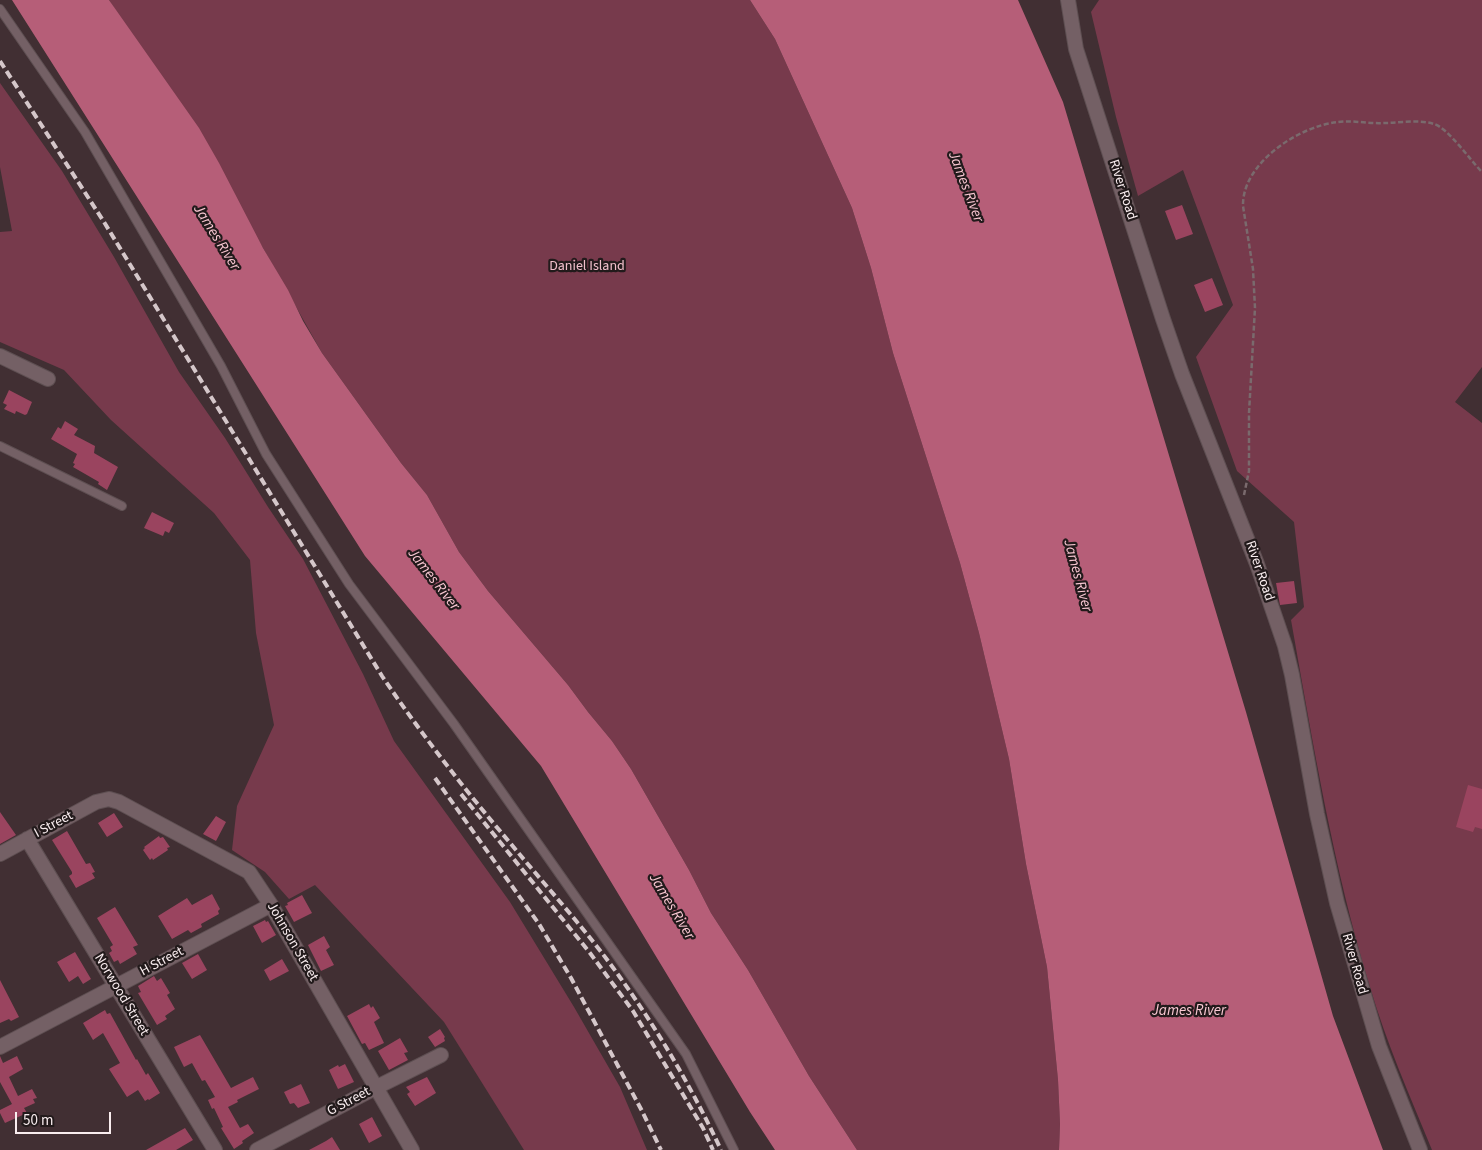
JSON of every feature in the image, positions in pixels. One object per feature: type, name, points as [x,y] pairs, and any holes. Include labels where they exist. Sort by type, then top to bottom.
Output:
[{"type":"street","name":"River Road","points":[[1068,0],[1076,49],[1163,319],[1182,374],[1257,564],[1290,668],[1317,814],[1338,904],[1379,1046],[1420,1150]]},
{"type":"street","points":[[0,356],[48,378]]},
{"type":"street","name":"I Street","points":[[0,854],[96,802],[109,799]]},
{"type":"street","name":"Johnson Street","points":[[109,799],[119,802],[249,872],[271,905],[412,1150]]},
{"type":"street","name":"Norwood Street","points":[[27,839],[215,1150]]},
{"type":"street","name":"H Street","points":[[0,1047],[271,905]]},
{"type":"street","name":"G Street","points":[[257,1150],[441,1055]]},
{"type":"lane","points":[[0,9],[86,132],[221,366],[266,454],[344,576],[454,724],[686,1054],[734,1150]]},
{"type":"lane","points":[[0,446],[122,506]]},
{"type":"path","points":[[1238,513],[1246,491],[1248,471],[1248,413],[1255,308],[1253,269],[1243,206],[1246,185],[1252,175],[1286,141],[1303,131],[1320,125],[1350,121],[1381,123],[1425,122],[1435,124],[1444,129],[1482,172]]},
{"type":"green space","name":"Daniel Island","points":[[109,0],[750,0],[775,39],[852,208],[871,268],[893,353],[960,563],[979,633],[1009,759],[1026,864],[1047,967],[1058,1080],[1059,1150],[857,1150],[809,1076],[748,970],[711,913],[689,870],[631,769],[612,741],[568,685],[488,591],[459,552],[427,495],[401,463],[322,353],[263,248]]},
{"type":"green space","points":[[1099,0],[1482,0],[1482,367],[1455,402],[1482,423],[1482,1150],[1432,1150],[1376,1008],[1357,942],[1335,851],[1291,620],[1304,607],[1294,522],[1237,471],[1196,357],[1233,305],[1183,170],[1138,196],[1116,117],[1091,12]]},
{"type":"green space","points":[[0,83],[62,171],[114,257],[179,372],[225,438],[303,559],[363,674],[394,741],[510,902],[620,1087],[647,1150],[524,1150],[444,1022],[315,885],[289,899],[265,872],[232,850],[237,806],[274,725],[256,633],[250,560],[214,513],[111,420],[64,370],[0,342],[0,232],[12,231],[0,167]]},
{"type":"water","name":"James River","points":[[12,0],[109,0],[199,128],[322,353],[401,463],[427,495],[459,552],[488,591],[568,685],[612,741],[631,769],[689,870],[711,913],[748,970],[809,1076],[857,1150],[775,1150],[750,1112],[541,766],[365,556]]},
{"type":"water","name":"James River","points":[[750,0],[1018,0],[1063,102],[1246,712],[1333,1016],[1383,1150],[1059,1150],[1058,1080],[1047,967],[1026,864],[1009,759],[979,633],[960,563],[893,353],[871,268],[852,208],[775,39]]},
{"type":"building","points":[[1182,205],[1193,234],[1176,240],[1165,211]]},
{"type":"building","points":[[1212,278],[1223,305],[1205,312],[1194,285]]},
{"type":"building","points":[[9,390],[32,402],[27,414],[16,411],[15,414],[4,409],[7,405],[3,403]]},
{"type":"building","points":[[65,421],[78,429],[74,435],[95,446],[94,453],[118,467],[107,490],[98,484],[99,482],[73,467],[77,454],[51,439],[58,427],[61,429]]},
{"type":"building","points":[[152,512],[174,523],[169,533],[165,531],[163,536],[144,528]]},
{"type":"building","points":[[1294,581],[1297,603],[1280,605],[1276,583]]},
{"type":"building","points":[[1468,785],[1482,789],[1482,829],[1475,827],[1473,832],[1456,827]]},
{"type":"building","points":[[0,812],[16,835],[0,844]]},
{"type":"building","points":[[114,813],[123,827],[107,837],[98,823]]},
{"type":"building","points":[[216,816],[226,822],[216,841],[203,834]]},
{"type":"building","points":[[67,831],[86,864],[90,863],[95,872],[92,873],[95,878],[76,888],[69,876],[72,872],[52,840]]},
{"type":"building","points":[[159,836],[160,838],[163,837],[170,847],[153,860],[152,858],[150,860],[143,850],[144,847]]},
{"type":"building","points":[[212,894],[220,909],[218,911],[219,914],[201,924],[202,927],[191,933],[188,930],[172,939],[158,916],[187,898],[192,905]]},
{"type":"building","points":[[302,895],[312,913],[294,922],[285,906]]},
{"type":"building","points":[[115,907],[138,945],[133,947],[137,954],[120,964],[118,960],[114,962],[109,953],[112,951],[110,947],[113,945],[97,918]]},
{"type":"building","points":[[265,920],[266,922],[268,921],[276,935],[262,943],[253,926]]},
{"type":"building","points":[[324,936],[330,947],[326,950],[334,965],[321,971],[308,945]]},
{"type":"building","points":[[75,952],[91,979],[83,984],[78,976],[69,982],[57,962]]},
{"type":"building","points":[[198,954],[207,970],[192,979],[182,963]]},
{"type":"building","points":[[282,959],[289,971],[270,981],[264,970]]},
{"type":"building","points":[[154,976],[157,981],[161,978],[170,993],[167,995],[175,1009],[165,1016],[167,1019],[157,1025],[138,993],[141,992],[138,986]]},
{"type":"building","points":[[0,980],[19,1017],[0,1023]]},
{"type":"building","points":[[369,1004],[371,1008],[373,1006],[380,1018],[374,1022],[384,1043],[369,1050],[365,1043],[362,1044],[347,1016]]},
{"type":"building","points":[[105,1010],[107,1014],[110,1013],[136,1060],[146,1075],[148,1073],[160,1093],[149,1100],[145,1101],[138,1090],[127,1097],[109,1069],[120,1063],[103,1033],[93,1040],[83,1023]]},
{"type":"building","points":[[440,1029],[445,1037],[445,1041],[435,1047],[428,1037]]},
{"type":"building","points":[[200,1035],[231,1088],[253,1077],[259,1089],[237,1100],[238,1102],[228,1107],[240,1128],[248,1124],[254,1133],[234,1149],[221,1128],[223,1127],[208,1100],[215,1097],[205,1080],[202,1081],[192,1063],[184,1067],[174,1047]]},
{"type":"building","points":[[400,1038],[408,1052],[404,1053],[408,1060],[389,1070],[378,1051]]},
{"type":"building","points":[[0,1056],[3,1063],[17,1056],[23,1069],[9,1077],[18,1096],[32,1089],[37,1098],[33,1099],[35,1103],[24,1108],[27,1113],[5,1123],[0,1110],[12,1104],[0,1082]]},
{"type":"building","points":[[345,1064],[354,1082],[338,1089],[329,1070],[338,1065],[339,1067]]},
{"type":"building","points":[[427,1077],[436,1093],[415,1106],[407,1094],[410,1092],[406,1087]]},
{"type":"building","points":[[301,1084],[310,1103],[298,1108],[294,1103],[290,1104],[284,1092]]},
{"type":"building","points":[[372,1117],[382,1136],[369,1143],[359,1124]]},
{"type":"building","points":[[185,1128],[193,1140],[176,1150],[146,1150]]},
{"type":"building","points":[[332,1137],[340,1150],[309,1150],[326,1141]]},
{"type":"railway","points":[[0,61],[104,222],[382,676],[428,741],[461,783],[583,930],[624,983],[676,1064],[721,1150]]},
{"type":"railway","points":[[435,778],[539,924],[571,978],[661,1150]]},
{"type":"railway","points":[[461,794],[590,953],[633,1011],[703,1128],[713,1150]]}]
